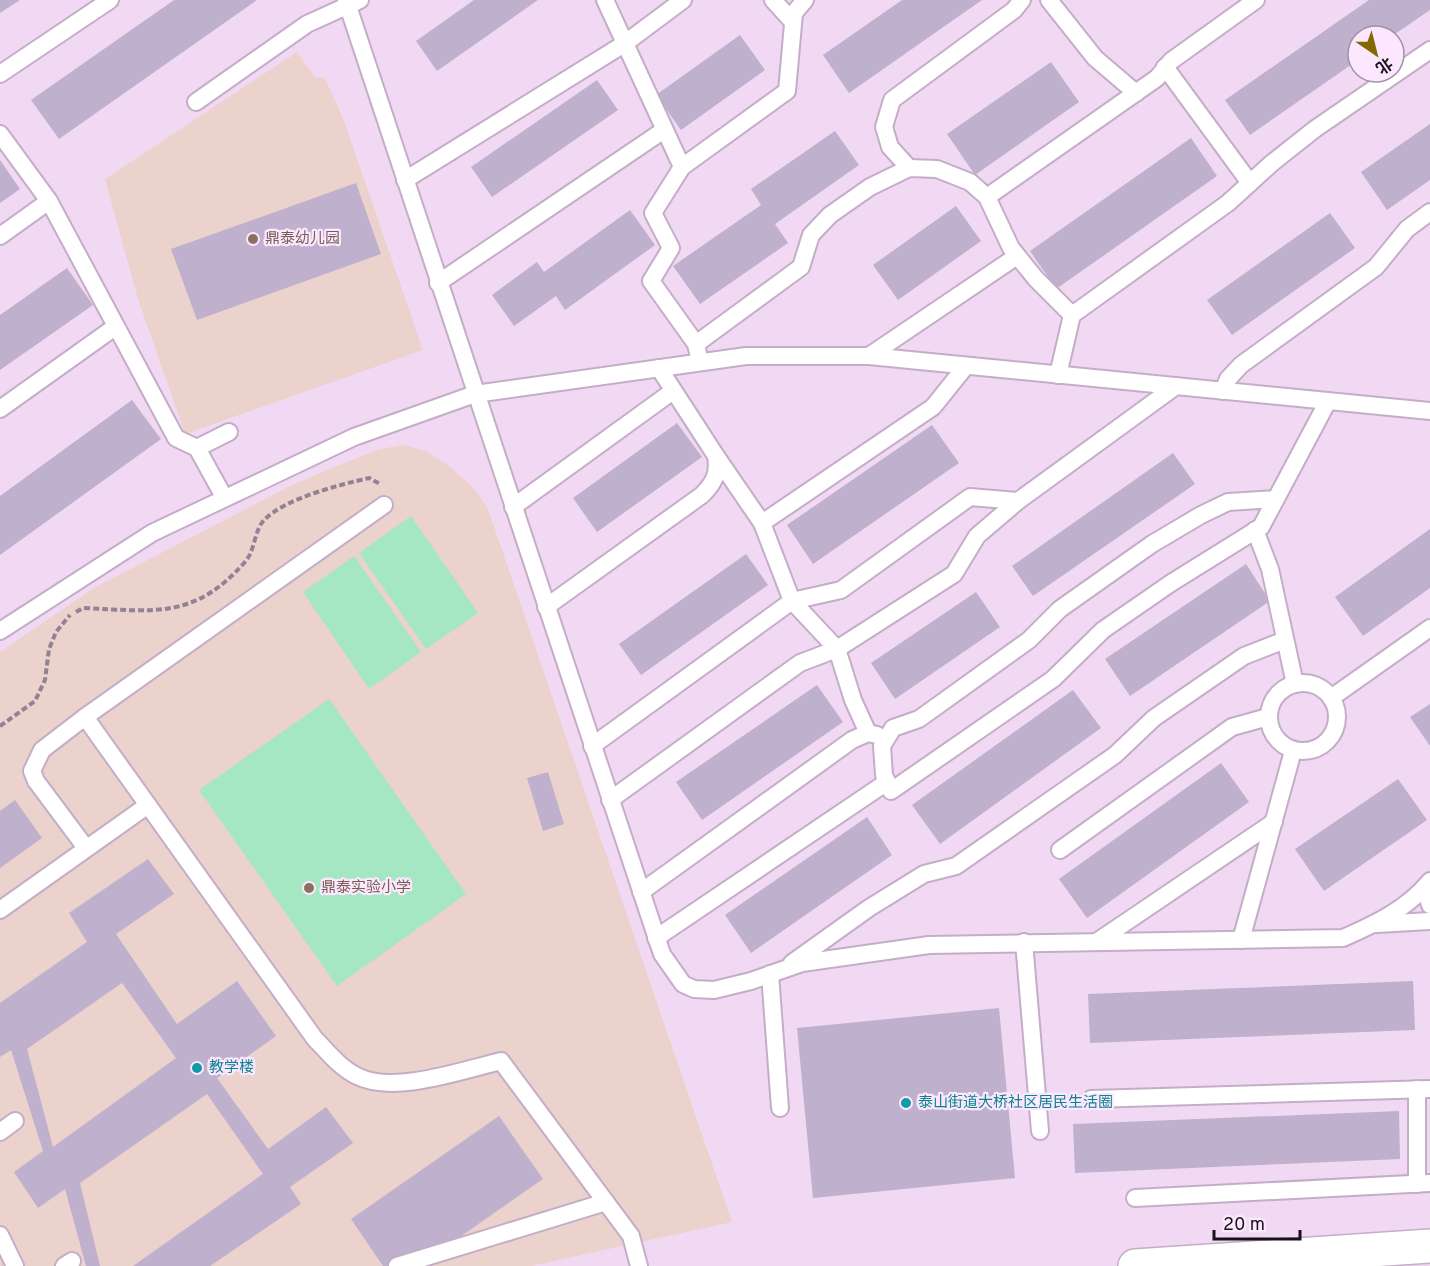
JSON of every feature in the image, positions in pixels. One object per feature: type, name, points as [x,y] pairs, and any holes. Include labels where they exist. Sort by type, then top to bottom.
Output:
[{"type":"street","points":[[1135,1266],[1430,1246]]},
{"type":"lane","points":[[0,74],[108,0]]},
{"type":"lane","points":[[605,0],[682,167]]},
{"type":"lane","points":[[405,180],[624,44],[682,0]]},
{"type":"lane","points":[[773,0],[793,22]]},
{"type":"lane","points":[[699,363],[696,344],[651,281],[671,248],[653,213],[682,167],[787,91],[794,13],[805,0]]},
{"type":"lane","points":[[909,168],[890,147],[884,127],[892,100],[1014,10],[1022,0]]},
{"type":"lane","points":[[1049,0],[1095,58],[1136,93]]},
{"type":"lane","points":[[987,197],[1157,78],[1165,68],[1256,0]]},
{"type":"lane","points":[[196,102],[308,24],[352,2],[438,283],[656,938],[662,954],[683,984],[694,989],[714,990],[802,963],[929,945],[1343,938],[1374,924],[1403,906],[1427,884]]},
{"type":"lane","points":[[1058,375],[1072,315],[1228,203],[1315,129],[1430,50]]},
{"type":"lane","points":[[1165,68],[1250,183]]},
{"type":"lane","points":[[438,283],[664,130]]},
{"type":"lane","points":[[0,134],[49,201],[176,438],[197,448],[224,497]]},
{"type":"lane","points":[[696,344],[801,267],[811,235],[830,214],[870,187],[909,168],[938,169],[970,182],[987,197],[1017,256],[1072,315]]},
{"type":"lane","points":[[0,236],[49,201]]},
{"type":"lane","points":[[1223,391],[1228,379],[1241,365],[1376,267],[1407,229],[1430,212]]},
{"type":"lane","points":[[869,356],[1017,256]]},
{"type":"lane","points":[[0,409],[115,327]]},
{"type":"lane","points":[[0,631],[152,532],[354,437],[475,394],[746,356],[869,356],[1430,411]]},
{"type":"lane","points":[[762,523],[933,407],[966,366]]},
{"type":"lane","points":[[659,368],[762,523],[792,601],[837,649],[853,700],[868,732],[887,739]]},
{"type":"lane","points":[[610,800],[800,663],[837,649],[954,574],[977,536],[1018,501],[1176,386]]},
{"type":"lane","points":[[513,507],[674,390]]},
{"type":"lane","points":[[1276,499],[1228,502],[1200,515],[1152,544],[1060,609],[1029,640],[919,719],[893,729],[882,746],[887,782],[891,791],[1053,679],[1103,630],[1171,583],[1261,527],[1276,499],[1328,401]]},
{"type":"lane","points":[[197,448],[230,432]]},
{"type":"lane","points":[[546,607],[702,495],[713,484],[718,470],[716,456]]},
{"type":"lane","points":[[592,746],[792,601],[841,590],[970,497],[1018,501]]},
{"type":"lane","points":[[86,848],[36,781],[32,771],[42,750],[384,505]]},
{"type":"lane","points":[[1255,530],[1270,569],[1295,684]]},
{"type":"lane","points":[[1331,698],[1430,628]]},
{"type":"lane","points":[[775,973],[869,908],[924,874],[956,866],[1115,755],[1154,718],[1244,656],[1285,640]]},
{"type":"lane","points":[[1295,684],[1318,686],[1331,698],[1338,714],[1332,736],[1315,750],[1293,751],[1275,738],[1268,717],[1276,696],[1284,688],[1295,684]]},
{"type":"lane","points":[[85,717],[315,1039],[337,1062],[358,1077],[389,1083],[439,1076],[501,1060],[631,1236],[639,1266]]},
{"type":"lane","points":[[1060,850],[1232,727],[1268,717]]},
{"type":"lane","points":[[641,892],[852,740],[868,732]]},
{"type":"lane","points":[[1242,940],[1293,751]]},
{"type":"lane","points":[[656,938],[887,782]]},
{"type":"lane","points":[[0,910],[148,805]]},
{"type":"lane","points":[[1098,941],[1274,822]]},
{"type":"lane","points":[[1427,884],[1430,905]]},
{"type":"lane","points":[[1374,924],[1430,921]]},
{"type":"lane","points":[[1024,942],[1040,1131]]},
{"type":"lane","points":[[775,973],[780,1108]]},
{"type":"lane","points":[[1091,1099],[1423,1089],[1424,1184],[1135,1198]]},
{"type":"lane","points":[[0,1132],[15,1121]]},
{"type":"lane","points":[[397,1266],[606,1202]]},
{"type":"lane","points":[[0,1235],[15,1266]]},
{"type":"path","points":[[0,726],[35,701],[45,680],[50,649],[56,632],[70,615],[83,608],[146,610],[181,607],[212,594],[248,560],[263,521],[298,501],[335,487],[369,478],[384,486],[394,497],[384,505]]},
{"type":"shaded area","name":"鼎泰幼儿园","points":[[297,52],[315,77],[325,78],[344,121],[423,350],[185,434],[138,299],[105,179]]},
{"type":"shaded area","name":"鼎泰实验小学","points":[[402,445],[426,451],[449,466],[474,488],[488,509],[732,1222],[531,1266],[0,1266],[0,652],[94,588],[294,484],[376,450]]},
{"type":"green space","points":[[411,516],[478,613],[426,649],[359,553]]},
{"type":"green space","points":[[354,556],[421,652],[369,689],[303,592]]},
{"type":"green space","points":[[329,699],[466,894],[337,986],[199,790]]},
{"type":"building","points":[[0,0],[20,0],[0,13]]},
{"type":"building","points":[[174,0],[257,0],[59,139],[31,100]]},
{"type":"building","points":[[474,0],[538,0],[437,71],[416,41]]},
{"type":"building","points":[[902,0],[982,0],[849,93],[823,55]]},
{"type":"building","points":[[1369,0],[1430,0],[1430,10],[1406,26],[1406,24],[1346,24],[1346,68],[1250,135],[1225,100]]},
{"type":"building","points":[[740,35],[765,70],[681,130],[656,95]]},
{"type":"building","points":[[1051,62],[1079,102],[975,175],[947,134]]},
{"type":"building","points":[[597,80],[618,110],[492,197],[471,167]]},
{"type":"building","points":[[1430,124],[1430,180],[1387,210],[1361,172]]},
{"type":"building","points":[[835,131],[859,165],[775,224],[788,243],[700,304],[673,266],[761,205],[751,189]]},
{"type":"building","points":[[1191,138],[1217,176],[1056,289],[1030,251]]},
{"type":"building","points":[[0,160],[20,189],[0,203]]},
{"type":"building","points":[[356,183],[381,254],[197,320],[171,249]]},
{"type":"building","points":[[956,206],[981,241],[898,300],[873,265]]},
{"type":"building","points":[[630,210],[655,245],[565,310],[556,296],[514,326],[492,295],[537,262],[544,272]]},
{"type":"building","points":[[1330,213],[1355,248],[1232,335],[1207,300]]},
{"type":"building","points":[[67,268],[93,305],[0,370],[0,315]]},
{"type":"building","points":[[132,400],[161,439],[0,555],[0,496]]},
{"type":"building","points":[[677,423],[702,457],[597,532],[573,498]]},
{"type":"building","points":[[932,425],[959,463],[813,564],[787,525]]},
{"type":"building","points":[[1173,453],[1195,484],[1033,596],[1012,566]]},
{"type":"building","points":[[1430,529],[1430,588],[1363,636],[1335,597]]},
{"type":"building","points":[[746,554],[768,585],[641,675],[619,644]]},
{"type":"building","points":[[1246,564],[1270,601],[1130,696],[1105,659]]},
{"type":"building","points":[[976,592],[1000,627],[895,699],[871,663]]},
{"type":"building","points":[[817,685],[843,722],[702,820],[676,782]]},
{"type":"building","points":[[1073,690],[1101,728],[940,844],[912,805]]},
{"type":"building","points":[[1430,704],[1430,746],[1410,717]]},
{"type":"building","points":[[1221,763],[1249,802],[1087,918],[1059,879]]},
{"type":"building","points":[[548,772],[564,824],[543,831],[527,778]]},
{"type":"building","points":[[1398,779],[1427,820],[1324,891],[1295,849]]},
{"type":"building","points":[[15,800],[42,838],[0,868],[0,811]]},
{"type":"building","points":[[867,817],[892,855],[751,953],[725,915]]},
{"type":"building","name":"教学楼","points":[[148,859],[174,894],[116,934],[177,1024],[237,981],[276,1036],[217,1078],[268,1149],[326,1107],[353,1143],[290,1187],[301,1204],[210,1266],[133,1266],[263,1174],[207,1094],[80,1183],[100,1266],[86,1266],[65,1189],[38,1208],[14,1172],[43,1151],[11,1050],[0,1057],[0,1003],[87,942],[69,913]],"holes":[[[122,983],[176,1058],[53,1147],[27,1049]]]},
{"type":"building","points":[[1413,981],[1415,1030],[1090,1043],[1088,994]]},
{"type":"building","name":"泰山街道大桥社区居民生活圈","points":[[999,1008],[1015,1178],[813,1198],[797,1028]]},
{"type":"building","points":[[1399,1111],[1400,1159],[1075,1173],[1073,1124]]},
{"type":"building","points":[[499,1116],[543,1179],[418,1266],[383,1266],[351,1219]]},
{"type":"place","name":"鼎泰幼儿园","points":[[253,239]]},
{"type":"place","name":"鼎泰实验小学","points":[[309,888]]},
{"type":"place","name":"教学楼","points":[[197,1068]]},
{"type":"place","name":"泰山街道大桥社区居民生活圈","points":[[906,1103]]}]
